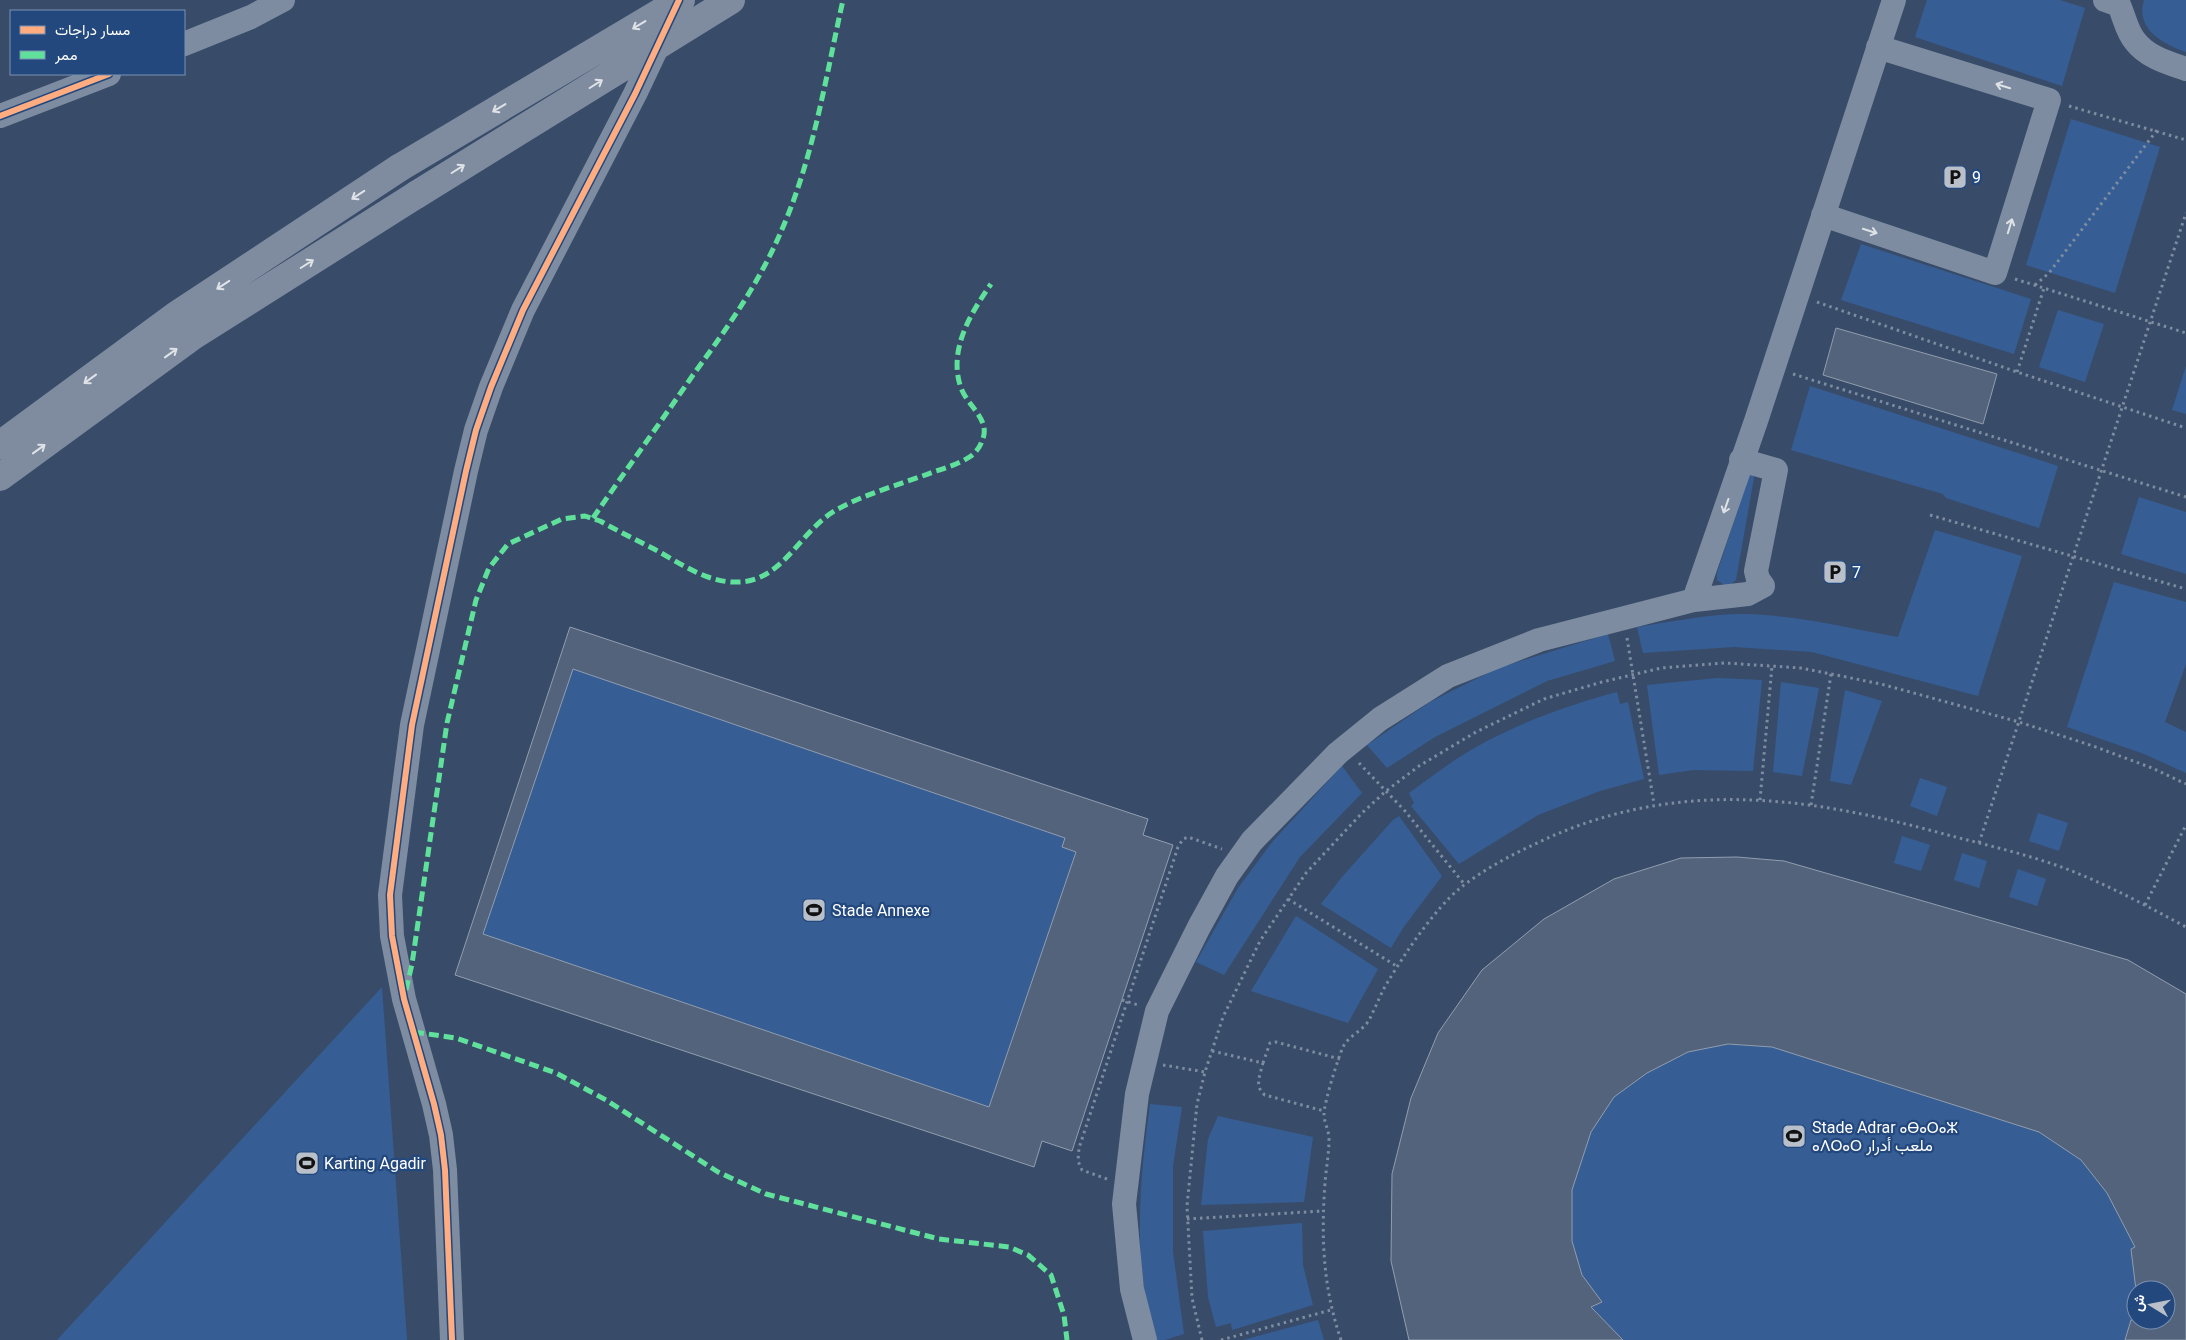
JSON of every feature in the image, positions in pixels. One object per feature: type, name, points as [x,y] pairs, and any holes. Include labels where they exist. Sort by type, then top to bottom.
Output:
[{"type":"highway","points":[[0,445],[175,316],[399,168],[680,0]]},
{"type":"highway","points":[[0,477],[193,336],[731,0]]},
{"type":"street","points":[[185,44],[251,17],[283,0]]},
{"type":"street","points":[[452,1340],[445,1170],[441,1135],[432,1096],[404,999],[392,936],[390,895],[412,725],[466,471],[476,430],[491,387],[523,310],[635,94],[680,0]]},
{"type":"street","points":[[1145,1340],[1132,1290],[1124,1204],[1137,1094],[1157,1011],[1227,876],[1252,841],[1345,747],[1380,719],[1448,676],[1539,640],[1694,600],[1748,594],[1763,586],[1758,579],[1756,571],[1759,465],[1756,421],[1894,0]]},
{"type":"street","points":[[2115,2],[2134,41],[2148,54],[2186,69]]},
{"type":"street","points":[[1823,216],[1995,273],[2049,100],[1878,47]]},
{"type":"street","points":[[0,116],[106,75]]},
{"type":"street","points":[[1737,596],[1759,465]]},
{"type":"street","points":[[1694,600],[1759,465]]},
{"type":"path","points":[[2049,100],[2186,140]]},
{"type":"path","points":[[2035,286],[2049,273],[2157,130]]},
{"type":"path","points":[[1979,843],[2186,213]]},
{"type":"path","points":[[1995,273],[2186,333]]},
{"type":"path","points":[[2017,372],[2044,288]]},
{"type":"path","points":[[1797,297],[1824,304],[2017,372],[2186,428]]},
{"type":"path","points":[[1773,369],[2102,469],[2186,497]]},
{"type":"path","points":[[1930,514],[2186,589]]},
{"type":"path","points":[[1623,618],[1654,804]]},
{"type":"path","points":[[1202,1340],[1192,1298],[1187,1206],[1197,1104],[1223,1017],[1260,941],[1306,873],[1362,813],[1386,791],[1427,761],[1476,732],[1544,699],[1661,668],[1725,663],[1801,668],[1880,684],[2019,722],[2093,746],[2152,768],[2186,784]]},
{"type":"path","points":[[1760,800],[1772,666]]},
{"type":"path","points":[[1811,805],[1832,674]]},
{"type":"path","points":[[1345,747],[1386,791],[1465,885]]},
{"type":"path","points":[[1341,1340],[1331,1310],[1324,1271],[1323,1211],[1329,1140],[1324,1111],[1346,1042],[1368,1022],[1388,980],[1419,935],[1457,891],[1518,852],[1553,835],[1606,816],[1654,804],[1700,800],[1760,800],[1811,805],[1890,820],[1979,843],[2070,870],[2145,905],[2186,927]]},
{"type":"path","points":[[2145,905],[2186,824]]},
{"type":"path","points":[[1126,1185],[1082,1170],[1078,1162],[1079,1148],[1178,847],[1183,839],[1192,838],[1242,856]]},
{"type":"path","points":[[1288,899],[1398,967]]},
{"type":"path","points":[[1122,1000],[1127,1002]]},
{"type":"path","points":[[1324,1111],[1265,1095],[1259,1091],[1258,1086],[1263,1063],[1270,1043],[1276,1042],[1340,1059]]},
{"type":"path","points":[[1212,1051],[1263,1063]]},
{"type":"path","points":[[1144,1062],[1205,1072]]},
{"type":"path","points":[[1187,1219],[1323,1211]]},
{"type":"path","points":[[1221,1340],[1331,1310]]},
{"type":"shaded area","points":[[1927,0],[2060,0],[2085,8],[2062,86],[1915,37]]},
{"type":"shaded area","points":[[2144,0],[2186,0],[2186,52],[2160,40],[2147,27],[2142,10]]},
{"type":"shaded area","points":[[2071,119],[2160,147],[2115,293],[2026,265]]},
{"type":"shaded area","points":[[1861,244],[2031,299],[2014,354],[1841,300]]},
{"type":"shaded area","points":[[2058,310],[2104,324],[2085,382],[2039,367]]},
{"type":"shaded area","points":[[2186,366],[2186,414],[2172,410]]},
{"type":"shaded area","points":[[1810,386],[2058,466],[2039,528],[1946,498],[1943,494],[1791,450]]},
{"type":"shaded area","points":[[1751,470],[1755,472],[1736,580],[1727,587],[1717,580],[1717,573]]},
{"type":"shaded area","points":[[2139,497],[2186,512],[2186,574],[2121,554]]},
{"type":"shaded area","points":[[1935,530],[2022,556],[1978,696],[1812,652],[1734,647],[1643,653],[1637,627],[1730,614],[1801,619],[1898,637]]},
{"type":"shaded area","points":[[2114,582],[2186,602],[2186,664],[2165,722],[2186,732],[2186,773],[2144,754],[2067,727]]},
{"type":"shaded area","name":"Stade Annexe","points":[[570,627],[1148,819],[1143,835],[1173,845],[1072,1151],[1042,1141],[1034,1167],[455,975]]},
{"type":"shaded area","points":[[1608,634],[1615,661],[1547,681],[1435,737],[1387,768],[1367,745],[1430,702],[1498,668]]},
{"type":"shaded area","points":[[1717,678],[1762,680],[1753,771],[1693,770],[1659,775],[1647,685]]},
{"type":"shaded area","points":[[1781,682],[1819,688],[1802,776],[1773,772]]},
{"type":"shaded area","points":[[1845,690],[1882,701],[1851,785],[1830,781]]},
{"type":"shaded area","points":[[1617,692],[1620,704],[1628,702],[1644,779],[1600,791],[1538,815],[1459,864],[1411,806],[1414,803],[1409,793],[1478,746],[1546,715]]},
{"type":"shaded area","points":[[1342,766],[1362,793],[1300,857],[1224,975],[1196,962],[1238,888],[1273,841]]},
{"type":"shaded area","points":[[1920,778],[1947,787],[1937,816],[1910,806]]},
{"type":"shaded area","points":[[2038,813],[2068,823],[2059,851],[2029,841]]},
{"type":"shaded area","points":[[1399,816],[1442,876],[1403,928],[1391,948],[1321,904],[1342,877],[1393,820]]},
{"type":"shaded area","points":[[1902,836],[1930,845],[1921,871],[1894,863]]},
{"type":"shaded area","points":[[1962,853],[1987,861],[1979,888],[1954,880]]},
{"type":"shaded area","name":"Stade Adrar ⴰⴱⴰⵔⴰⵣ ⴰⴷⵔⴰⵔ ملعب أدرار","points":[[1737,857],[1784,861],[2128,960],[2186,994],[2186,1340],[1409,1340],[1391,1261],[1438,1033],[1482,970],[1544,919],[1614,879],[1681,858]]},
{"type":"shaded area","points":[[2018,869],[2046,879],[2037,906],[2009,897]]},
{"type":"shaded area","points":[[1296,916],[1378,969],[1348,1023],[1251,991]]},
{"type":"shaded area","name":"Karting Agadir","points":[[382,987],[407,1340],[57,1340]]},
{"type":"shaded area","points":[[1150,1104],[1182,1107],[1173,1166],[1173,1252],[1184,1334],[1165,1340],[1152,1340],[1143,1281],[1141,1251],[1141,1192]]},
{"type":"shaded area","points":[[1218,1116],[1313,1137],[1304,1202],[1201,1205],[1208,1139]]},
{"type":"shaded area","points":[[1302,1223],[1303,1265],[1313,1305],[1232,1330],[1231,1323],[1216,1327],[1208,1297],[1203,1231]]},
{"type":"shaded area","points":[[1318,1320],[1324,1340],[1243,1340]]},
{"type":"building","points":[[1836,328],[1997,374],[1983,424],[1823,375]]},
{"type":"building","points":[[570,627],[1148,819],[1143,835],[1173,845],[1072,1151],[1042,1141],[1034,1167],[455,975]],"holes":[[[573,669],[1065,838],[1062,847],[1076,852],[989,1107],[483,934]]]},
{"type":"building","points":[[1737,857],[1784,861],[2128,960],[2186,994],[2186,1340],[2125,1340],[2128,1330],[2176,1330],[2176,1280],[2135,1280],[2131,1249],[2135,1247],[2107,1193],[2081,1160],[2039,1132],[1772,1047],[1728,1044],[1688,1052],[1647,1073],[1614,1097],[1591,1132],[1572,1190],[1572,1241],[1582,1275],[1602,1302],[1591,1307],[1623,1340],[1409,1340],[1391,1261],[1392,1174],[1411,1098],[1438,1033],[1482,970],[1544,919],[1614,879],[1681,858]]},
{"type":"marked path","points":[[593,518],[731,322],[754,285],[774,247],[794,200],[811,144],[843,0]]},
{"type":"marked path","points":[[406,990],[412,964],[447,723],[476,600],[489,568],[508,544],[562,519],[585,516],[600,521],[704,576],[737,582],[753,580],[767,573],[780,564],[813,529],[838,509],[873,493],[957,464],[971,456],[978,449],[984,433],[984,426],[963,393],[957,371],[957,358],[964,332],[976,307],[991,284]]},
{"type":"marked path","points":[[414,1032],[456,1038],[556,1073],[606,1100],[718,1172],[766,1194],[939,1239],[1009,1247],[1028,1255],[1051,1275],[1064,1315],[1067,1340]]},
{"type":"cycle path","points":[[452,1340],[445,1170],[441,1135],[404,999],[392,936],[390,895],[412,725],[466,471],[476,430],[491,387],[523,310],[635,94],[679,0]]},
{"type":"cycle path","points":[[0,116],[106,75]]},
{"type":"place","name":"9","points":[[1955,177]]},
{"type":"place","name":"7","points":[[1835,572]]},
{"type":"place","name":"Stade Annexe","points":[[814,910]]},
{"type":"place","name":"Stade Adrar ⴰⴱⴰⵔⴰⵣ ⴰⴷⵔⴰⵔ ملعب أدرار","points":[[1794,1136]]},
{"type":"place","name":"Karting Agadir","points":[[307,1163]]}]
